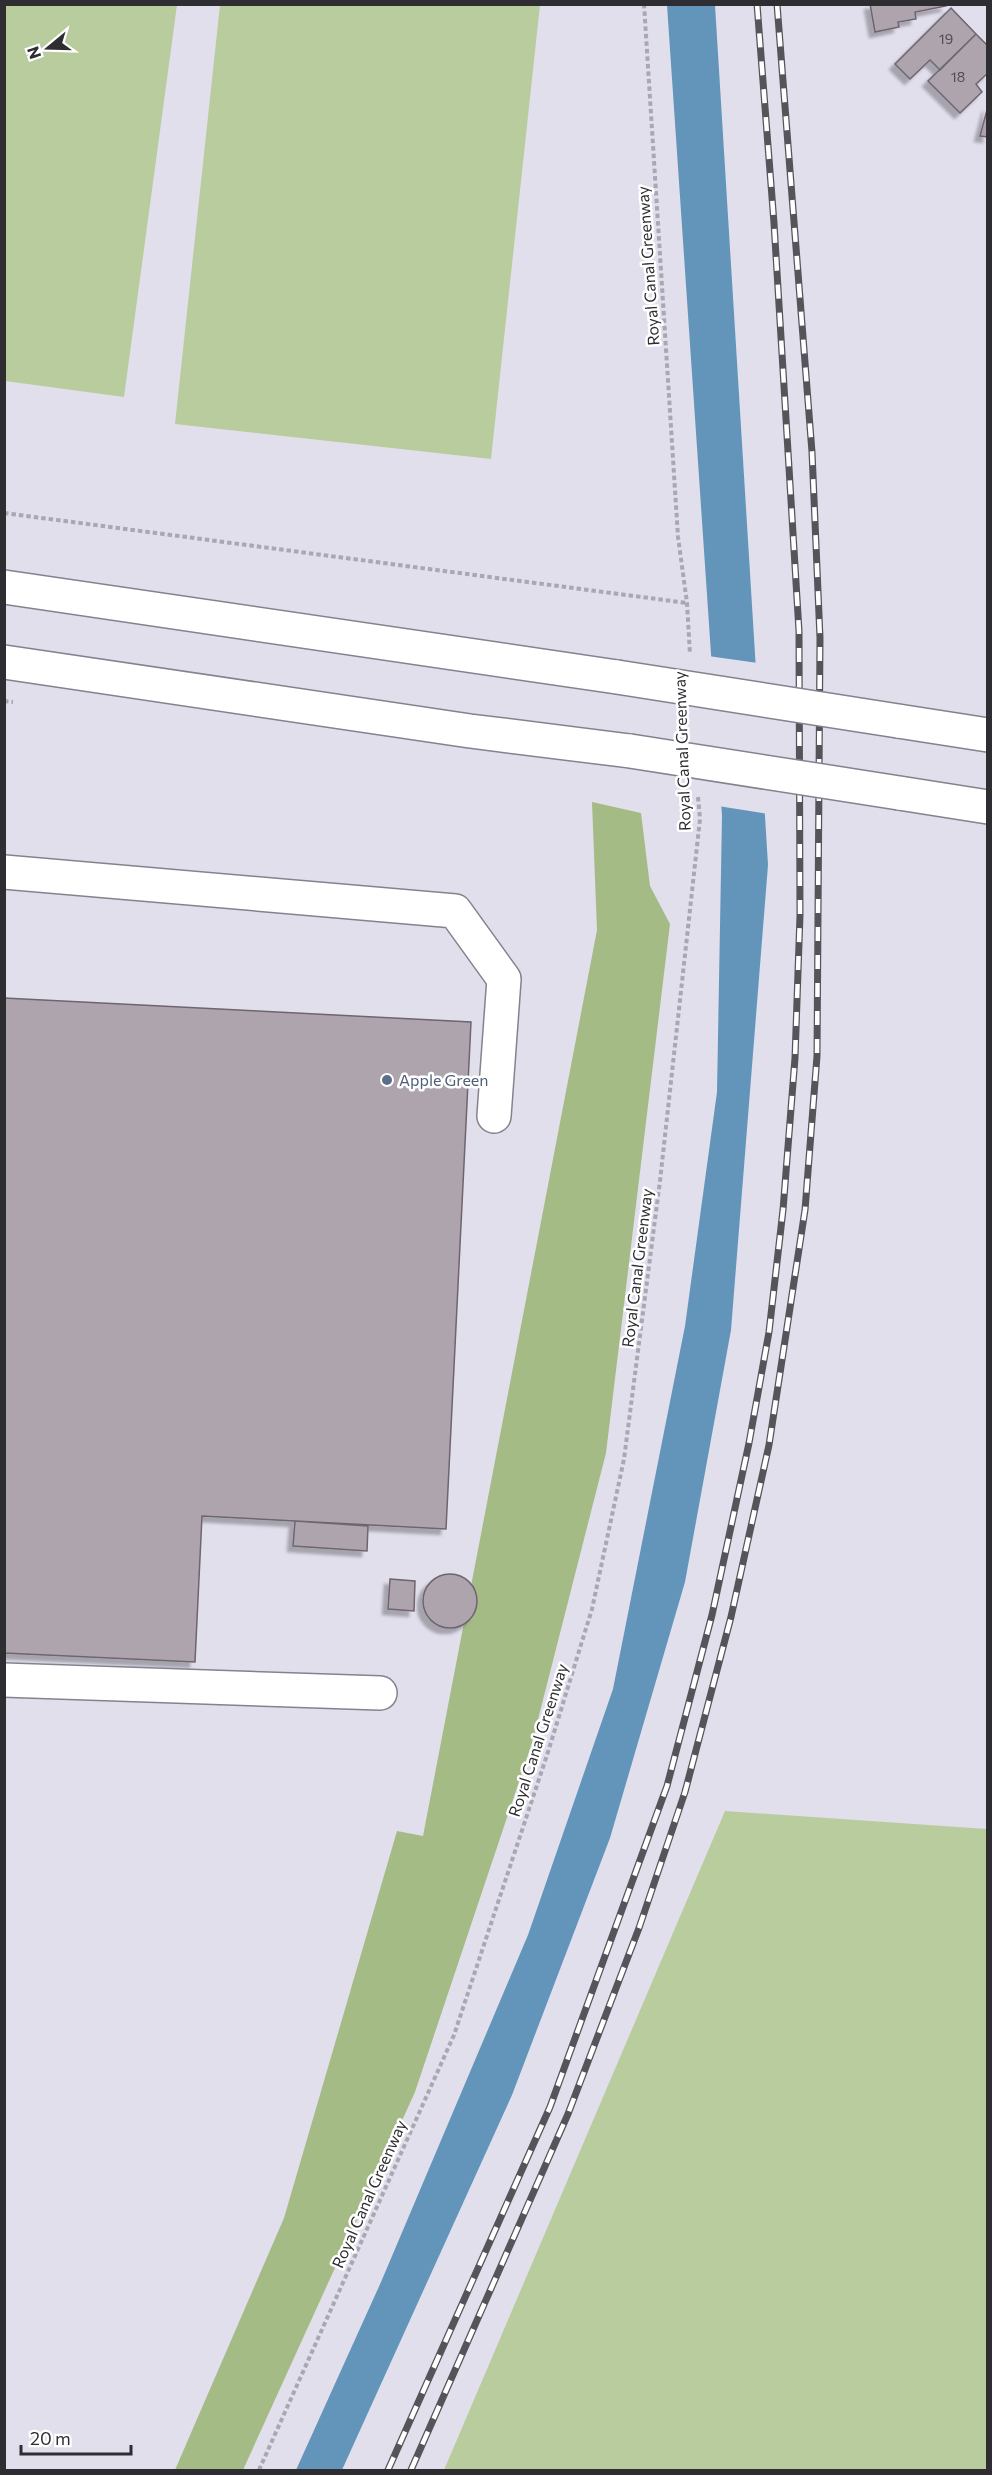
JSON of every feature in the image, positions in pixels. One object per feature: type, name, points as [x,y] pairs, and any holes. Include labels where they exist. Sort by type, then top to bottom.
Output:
[{"type":"main road","points":[[4,588],[617,677],[987,735]]},
{"type":"main road","points":[[4,662],[470,731],[630,751],[987,807]]},
{"type":"main road","points":[[4,872],[454,911],[504,979],[494,1116]]},
{"type":"main road","points":[[4,1680],[380,1694]]},
{"type":"path","name":"Royal Canal Greenway","points":[[644,4],[678,537],[687,603],[690,660]]},
{"type":"path","points":[[4,513],[687,603]]},
{"type":"path","name":"Royal Canal Greenway","points":[[259,2470],[454,2035],[548,1752],[592,1608],[624,1459],[660,1181],[700,819],[698,785]]},
{"type":"green space","points":[[5,4],[177,5],[124,397],[5,381]]},
{"type":"green space","points":[[220,5],[540,5],[491,459],[175,424]]},
{"type":"green space","points":[[592,802],[641,813],[650,886],[670,924],[606,1453],[532,1743],[415,2092],[243,2470],[175,2470],[284,2218],[397,1831],[423,1836],[597,930]]},
{"type":"green space","points":[[725,1811],[987,1829],[987,2470],[444,2470]]},
{"type":"water","points":[[667,5],[715,5],[768,865],[731,1330],[685,1582],[610,1838],[512,2095],[342,2470],[296,2470],[381,2282],[528,1935],[613,1689],[685,1326],[717,1092],[722,816]]},
{"type":"pier","points":[[708,656],[758,663],[768,814],[718,806]]},
{"type":"building","points":[[870,4],[946,4],[946,6],[915,12],[916,19],[898,22],[899,27],[875,32]]},
{"type":"building","points":[[951,8],[976,34],[940,70],[930,60],[910,79],[895,64]]},
{"type":"building","points":[[976,34],[988,46],[988,73],[976,84],[982,92],[960,113],[928,81]]},
{"type":"building","points":[[988,106],[988,137],[980,136]]},
{"type":"building","points":[[4,998],[471,1022],[446,1529],[202,1516],[195,1662],[4,1653]]},
{"type":"building","points":[[295,1521],[368,1526],[367,1551],[293,1546]]},
{"type":"building","points":[[450,1574],[460,1576],[469,1582],[475,1591],[477,1601],[475,1611],[469,1620],[460,1626],[450,1628],[440,1626],[431,1620],[425,1611],[423,1601],[425,1591],[431,1582],[440,1576]]},
{"type":"building","points":[[390,1579],[415,1581],[414,1611],[388,1609]]},
{"type":"railway","points":[[388,2470],[550,2107],[667,1786],[712,1615],[749,1443],[769,1332],[783,1210],[795,1058],[800,915],[799,631],[774,223],[757,4]]},
{"type":"railway","points":[[411,2470],[568,2114],[639,1928],[685,1792],[731,1617],[769,1445],[805,1210],[817,1056],[820,638],[812,452],[777,4]]},
{"type":"place","name":"Apple Green","points":[[387,1080]]}]
